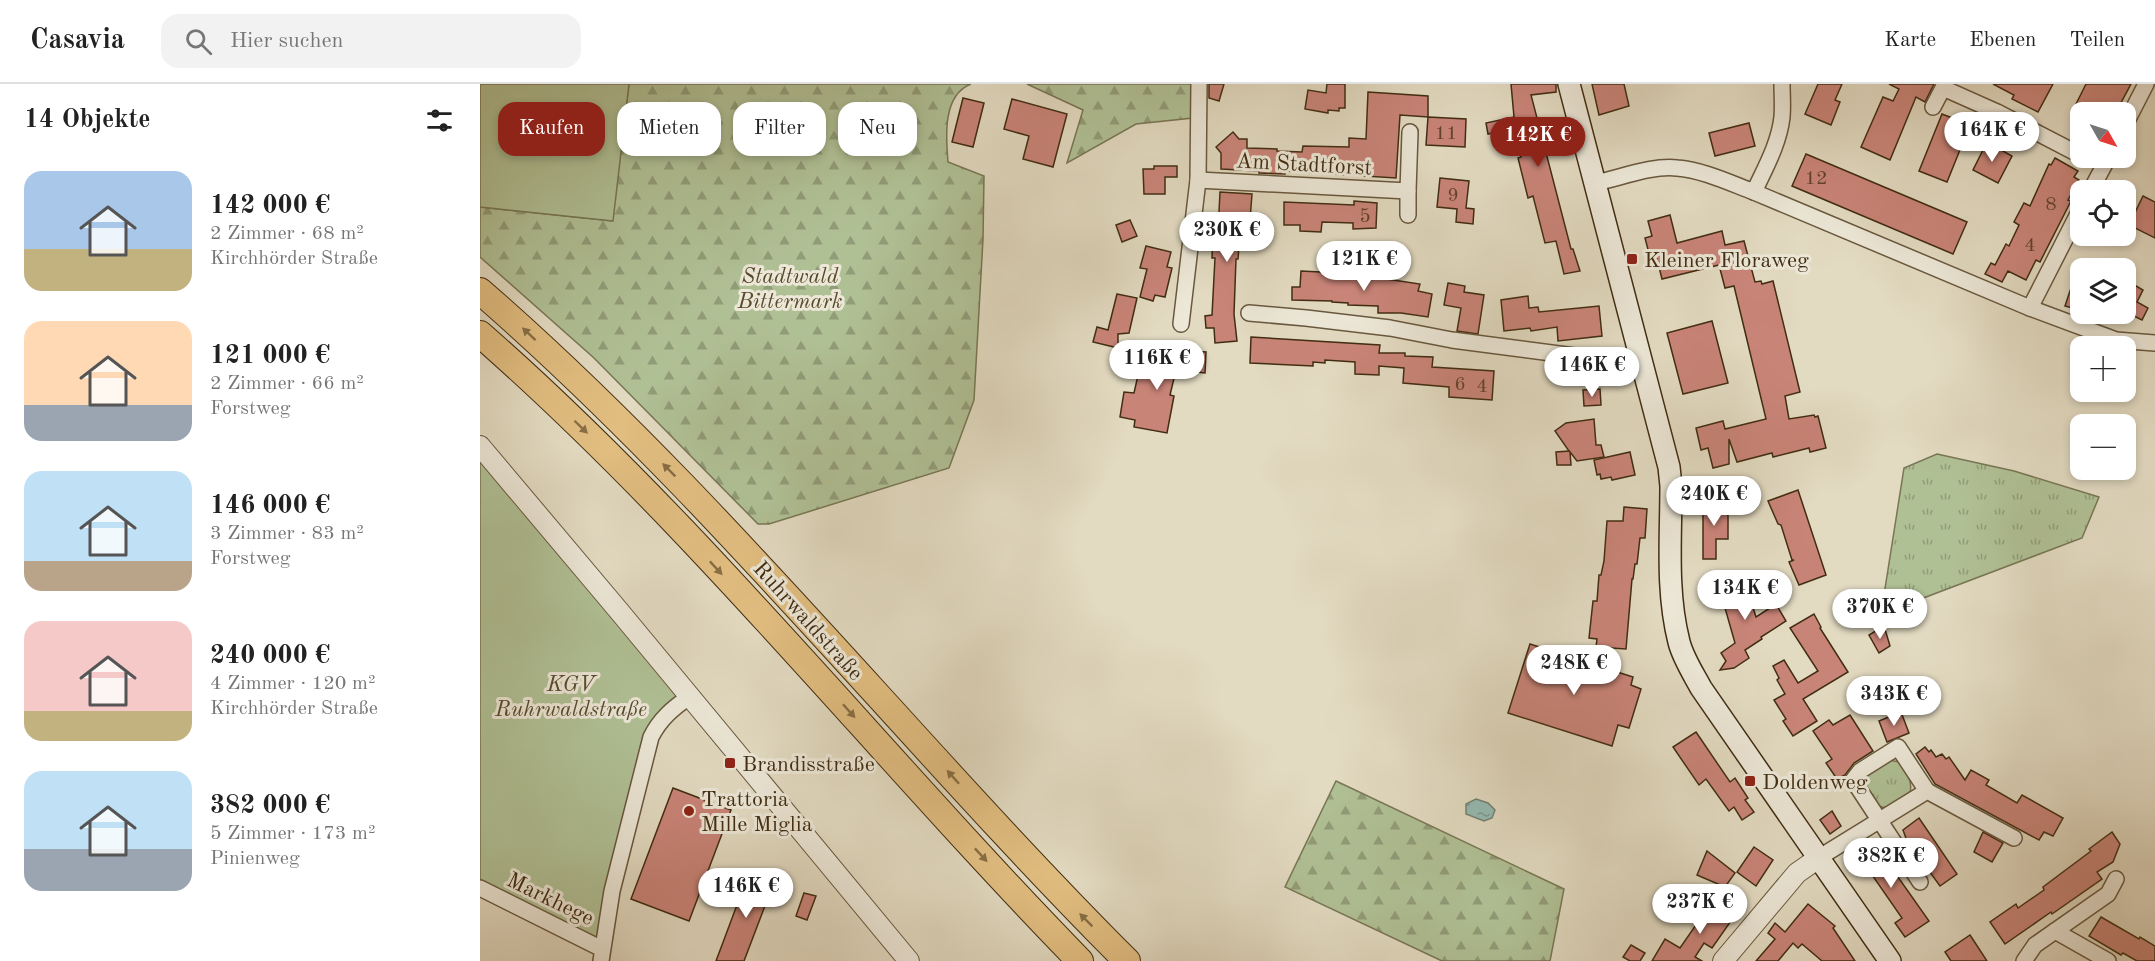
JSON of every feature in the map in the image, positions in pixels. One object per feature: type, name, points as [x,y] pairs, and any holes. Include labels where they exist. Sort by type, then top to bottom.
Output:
[{"type":"highway","name":"Ruhrwaldstraße","points":[[480,291],[574,376],[701,503],[1033,865],[1127,961]]},
{"type":"highway","points":[[480,334],[539,386],[623,468],[1080,961]]},
{"type":"main road","points":[[1569,84],[1669,467],[1672,605],[1680,644],[1701,688],[1890,961]]},
{"type":"street","points":[[1181,324],[1198,180],[1199,84]]},
{"type":"street","points":[[1754,192],[1778,135],[1782,117],[1782,84]]},
{"type":"street","points":[[2136,104],[2146,84]]},
{"type":"street","points":[[1933,107],[1944,86],[2070,150]]},
{"type":"street","points":[[1408,215],[1410,132]]},
{"type":"street","points":[[1594,183],[1643,171],[1677,168],[1710,176],[1754,192],[2030,308],[2116,340],[2155,343]]},
{"type":"street","name":"Am Stadtforst","points":[[1198,180],[1408,191]]},
{"type":"street","points":[[2030,308],[2070,230]]},
{"type":"street","points":[[1249,313],[1390,328],[1452,340],[1643,365]]},
{"type":"street","points":[[480,446],[909,961]]},
{"type":"street","points":[[601,955],[612,891],[651,737],[658,723],[675,706],[689,697]]},
{"type":"street","points":[[1920,882],[1853,780],[1860,771],[1898,747],[1927,791],[2014,838]]},
{"type":"street","points":[[1723,961],[1797,873],[1927,791]]},
{"type":"street","points":[[2024,961],[2035,945],[2108,894],[2116,879]]},
{"type":"street","name":"Markhege","points":[[480,888],[601,955]]},
{"type":"street","points":[[2055,931],[2108,961]]},
{"type":"green space","points":[[480,84],[629,84],[627,102],[617,102],[617,156],[621,156],[613,221],[480,207]]},
{"type":"green space","name":"Stadtwald Bittermark","points":[[629,84],[971,84],[955,97],[950,107],[947,130],[948,162],[984,176],[983,239],[974,400],[949,468],[769,524],[758,524],[594,358],[480,257],[480,207],[612,221],[620,156],[721,156],[721,102],[627,102]]},
{"type":"green space","points":[[1027,84],[1192,84],[1193,118],[1136,124],[1067,163],[1083,110]]},
{"type":"green space","name":"KGV Ruhrwaldstraße","points":[[480,446],[689,697],[658,723],[602,949],[480,888]]},
{"type":"green space","points":[[1937,454],[2014,471],[2099,497],[2082,538],[1881,614],[1904,468]]},
{"type":"green space","points":[[1889,760],[1899,762],[1908,776],[1911,788],[1910,793],[1887,808],[1872,800],[1865,782],[1871,770]]},
{"type":"green space","points":[[1336,781],[1564,889],[1550,961],[1442,961],[1285,887]]},
{"type":"water","points":[[1476,799],[1488,803],[1495,810],[1492,818],[1484,821],[1466,814],[1466,804]]},
{"type":"building","points":[[1209,84],[1224,84],[1219,101],[1209,98]]},
{"type":"building","points":[[1327,84],[1345,84],[1345,108],[1339,108],[1339,111],[1328,110],[1328,113],[1305,109],[1308,90],[1326,93]]},
{"type":"building","points":[[1511,84],[1556,84],[1556,92],[1531,95],[1571,249],[1573,249],[1580,271],[1564,274],[1556,241],[1545,243],[1533,196],[1528,198],[1518,158],[1521,157],[1515,128],[1488,134],[1486,123],[1514,117]]},
{"type":"building","points":[[1592,84],[1624,84],[1629,106],[1599,115]]},
{"type":"building","points":[[1818,84],[1842,84],[1835,100],[1840,102],[1831,125],[1805,114]]},
{"type":"building","points":[[1889,84],[1934,84],[1925,102],[1916,97],[1890,160],[1861,147],[1883,97],[1893,101],[1899,89]]},
{"type":"building","points":[[1993,84],[2053,84],[2038,112],[2012,99],[2014,95]]},
{"type":"building","points":[[2086,84],[2131,84],[2121,102],[2077,102]]},
{"type":"building","points":[[1368,92],[1428,96],[1428,117],[1400,115],[1396,178],[1285,171],[1285,174],[1259,173],[1259,171],[1221,169],[1221,153],[1216,147],[1233,132],[1239,139],[1247,139],[1247,148],[1277,149],[1277,151],[1302,152],[1303,146],[1349,147],[1349,138],[1366,139]]},
{"type":"building","points":[[963,98],[984,103],[973,147],[952,142]]},
{"type":"building","points":[[1012,99],[1067,114],[1053,167],[1023,159],[1029,136],[1004,129]]},
{"type":"building","points":[[1942,114],[1970,125],[1947,182],[1919,171]]},
{"type":"building","points":[[1428,117],[1466,119],[1465,147],[1426,145]]},
{"type":"building","points":[[1749,123],[1755,146],[1715,156],[1709,133]]},
{"type":"building","points":[[1987,142],[2012,156],[1998,183],[1973,170]]},
{"type":"building","points":[[1806,154],[1967,222],[1953,254],[1792,186]]},
{"type":"building","points":[[2055,158],[2078,171],[2074,177],[2079,180],[2070,180],[2068,200],[2070,203],[2040,262],[2036,260],[2026,280],[2008,271],[2002,282],[1985,274],[1991,263],[1995,265],[2006,244],[2009,246],[2019,225],[2014,222],[2024,203],[2030,206],[2049,164],[2051,165]]},
{"type":"building","points":[[1154,166],[1177,166],[1177,177],[1165,177],[1165,194],[1144,194],[1143,169],[1154,169]]},
{"type":"building","points":[[1440,178],[1469,181],[1466,208],[1474,209],[1473,224],[1456,222],[1457,209],[1437,207]]},
{"type":"building","points":[[1220,192],[1252,194],[1250,220],[1245,220],[1243,233],[1240,233],[1238,259],[1236,259],[1234,314],[1237,341],[1215,343],[1214,328],[1206,328],[1205,316],[1212,315],[1215,258],[1212,258],[1213,231],[1218,232]]},
{"type":"building","points":[[2143,196],[2155,202],[2155,238],[2136,228],[2136,210]]},
{"type":"building","points":[[1354,201],[1377,203],[1376,228],[1353,229],[1353,223],[1322,222],[1321,232],[1300,231],[1300,225],[1284,225],[1284,202],[1354,205]]},
{"type":"building","points":[[1670,215],[1677,243],[1722,231],[1725,245],[1744,241],[1755,282],[1761,281],[1762,284],[1773,281],[1800,392],[1785,396],[1789,419],[1818,416],[1826,448],[1810,452],[1809,448],[1773,457],[1772,453],[1737,462],[1729,439],[1729,464],[1713,468],[1708,448],[1701,450],[1696,428],[1723,421],[1725,429],[1766,419],[1734,286],[1725,288],[1719,265],[1662,279],[1657,259],[1651,261],[1645,238],[1652,236],[1648,221]]},
{"type":"building","points":[[1130,220],[1137,236],[1122,242],[1116,225]]},
{"type":"building","points":[[1146,246],[1171,252],[1167,267],[1172,268],[1165,297],[1155,295],[1153,301],[1140,297],[1147,269],[1140,268]]},
{"type":"building","points":[[1301,271],[1380,275],[1380,278],[1420,284],[1418,291],[1432,294],[1428,317],[1401,313],[1378,313],[1378,306],[1292,300],[1292,287],[1300,287]]},
{"type":"building","points":[[1448,283],[1465,286],[1464,292],[1484,295],[1478,334],[1457,331],[1461,308],[1444,305]]},
{"type":"building","points":[[2136,286],[2143,290],[2137,302],[2148,308],[2142,320],[2136,317]]},
{"type":"building","points":[[2070,291],[2070,307],[2065,306]]},
{"type":"building","points":[[1117,294],[1137,298],[1129,333],[1118,334],[1118,348],[1093,342],[1097,327],[1108,330]]},
{"type":"building","points":[[1528,296],[1529,308],[1538,307],[1539,312],[1599,306],[1602,336],[1558,341],[1557,327],[1531,331],[1530,328],[1504,331],[1501,300]]},
{"type":"building","points":[[1712,321],[1728,383],[1683,394],[1667,333]]},
{"type":"building","points":[[1251,337],[1380,345],[1379,353],[1405,353],[1405,356],[1433,357],[1432,367],[1494,371],[1492,400],[1449,397],[1449,387],[1403,383],[1404,368],[1379,366],[1379,375],[1355,374],[1355,362],[1325,360],[1325,363],[1313,362],[1313,366],[1250,363]]},
{"type":"building","points":[[1193,351],[1206,352],[1205,373],[1176,370],[1170,395],[1174,396],[1167,433],[1134,427],[1135,420],[1120,417],[1124,392],[1134,393],[1141,362],[1153,353],[1192,363]]},
{"type":"building","points":[[1600,389],[1601,405],[1584,406],[1583,390]]},
{"type":"building","points":[[1594,419],[1596,445],[1601,445],[1604,457],[1577,461],[1570,452],[1571,465],[1557,465],[1556,452],[1569,451],[1555,431],[1566,423]]},
{"type":"building","points":[[1630,452],[1635,475],[1612,480],[1611,477],[1601,479],[1600,474],[1597,475],[1594,460]]},
{"type":"building","points":[[1798,490],[1826,575],[1799,585],[1789,562],[1794,560],[1792,560],[1781,525],[1778,524],[1768,501]]},
{"type":"building","points":[[1703,503],[1728,503],[1728,539],[1716,539],[1716,559],[1703,559]]},
{"type":"building","points":[[1624,507],[1647,509],[1645,538],[1640,538],[1637,564],[1635,564],[1632,579],[1626,649],[1596,647],[1597,639],[1589,638],[1593,601],[1597,601],[1599,575],[1601,575],[1604,561],[1607,521],[1623,521]]},
{"type":"building","points":[[1743,575],[1756,617],[1776,604],[1786,621],[1745,650],[1749,658],[1734,668],[1720,670],[1726,661],[1721,653],[1735,643],[1723,601],[1727,599],[1722,581]]},
{"type":"building","points":[[1814,614],[1820,628],[1848,672],[1803,699],[1817,721],[1793,736],[1783,721],[1786,719],[1774,700],[1785,694],[1777,680],[1779,678],[1773,666],[1784,660],[1798,683],[1818,671],[1790,628]]},
{"type":"building","points":[[1884,626],[1890,646],[1879,653],[1869,635]]},
{"type":"building","points":[[1530,644],[1633,677],[1631,685],[1641,689],[1629,728],[1618,725],[1612,746],[1508,713]]},
{"type":"building","points":[[1901,712],[1909,733],[1887,742],[1879,721]]},
{"type":"building","points":[[1850,715],[1873,751],[1854,763],[1845,775],[1837,779],[1826,763],[1832,759],[1813,731],[1829,720],[1833,725]]},
{"type":"building","points":[[1696,732],[1730,782],[1735,778],[1748,798],[1745,800],[1754,812],[1742,820],[1734,807],[1729,811],[1706,779],[1699,785],[1673,747]]},
{"type":"building","points":[[1925,747],[1929,752],[1931,750],[1936,757],[1942,754],[1946,759],[1949,757],[1965,780],[1971,770],[1989,780],[1986,785],[2017,803],[2022,795],[2063,818],[2053,836],[2044,832],[2039,840],[1935,784],[1916,754]]},
{"type":"building","points":[[673,788],[731,810],[689,921],[631,899]]},
{"type":"building","points":[[1832,811],[1841,826],[1830,834],[1820,820]]},
{"type":"building","points":[[1919,818],[1957,874],[1940,886],[1913,845],[1907,841],[1903,830]]},
{"type":"building","points":[[1983,832],[2003,843],[1992,862],[1974,852]]},
{"type":"building","points":[[2112,832],[2120,844],[2113,862],[2097,872],[2102,879],[2005,944],[1990,922],[2016,904],[2018,908],[2044,890],[2043,887]]},
{"type":"building","points":[[1874,843],[1929,921],[1905,937],[1895,923],[1902,918],[1868,869],[1861,874],[1850,859]]},
{"type":"building","points":[[1754,847],[1773,860],[1756,886],[1737,872]]},
{"type":"building","points":[[1707,851],[1735,873],[1725,887],[1697,875]]},
{"type":"building","points":[[749,873],[774,882],[744,961],[716,961]]},
{"type":"building","points":[[804,893],[816,896],[807,920],[796,916]]},
{"type":"building","points":[[1719,898],[1738,911],[1712,948],[1704,943],[1695,957],[1702,961],[1652,961],[1665,939],[1680,948],[1707,909],[1710,911]]},
{"type":"building","points":[[1808,904],[1835,926],[1833,928],[1855,961],[1822,961],[1802,944],[1798,948],[1793,943],[1778,961],[1756,961],[1775,939],[1768,933],[1775,923],[1785,932]]},
{"type":"building","points":[[2101,917],[2155,946],[2155,961],[2137,961],[2123,953],[2121,955],[2089,936]]},
{"type":"building","points":[[1970,935],[1987,961],[1951,961],[1945,952]]},
{"type":"building","points":[[1631,945],[1645,953],[1640,961],[1630,961],[1623,957]]},
{"type":"place","name":"Kleiner Floraweg","points":[[1632,259]]},
{"type":"place","name":"Brandisstraße","points":[[730,763]]},
{"type":"place","name":"Doldenweg","points":[[1750,781]]},
{"type":"place","name":"Trattoria Mille Miglia","points":[[689,811]]}]
